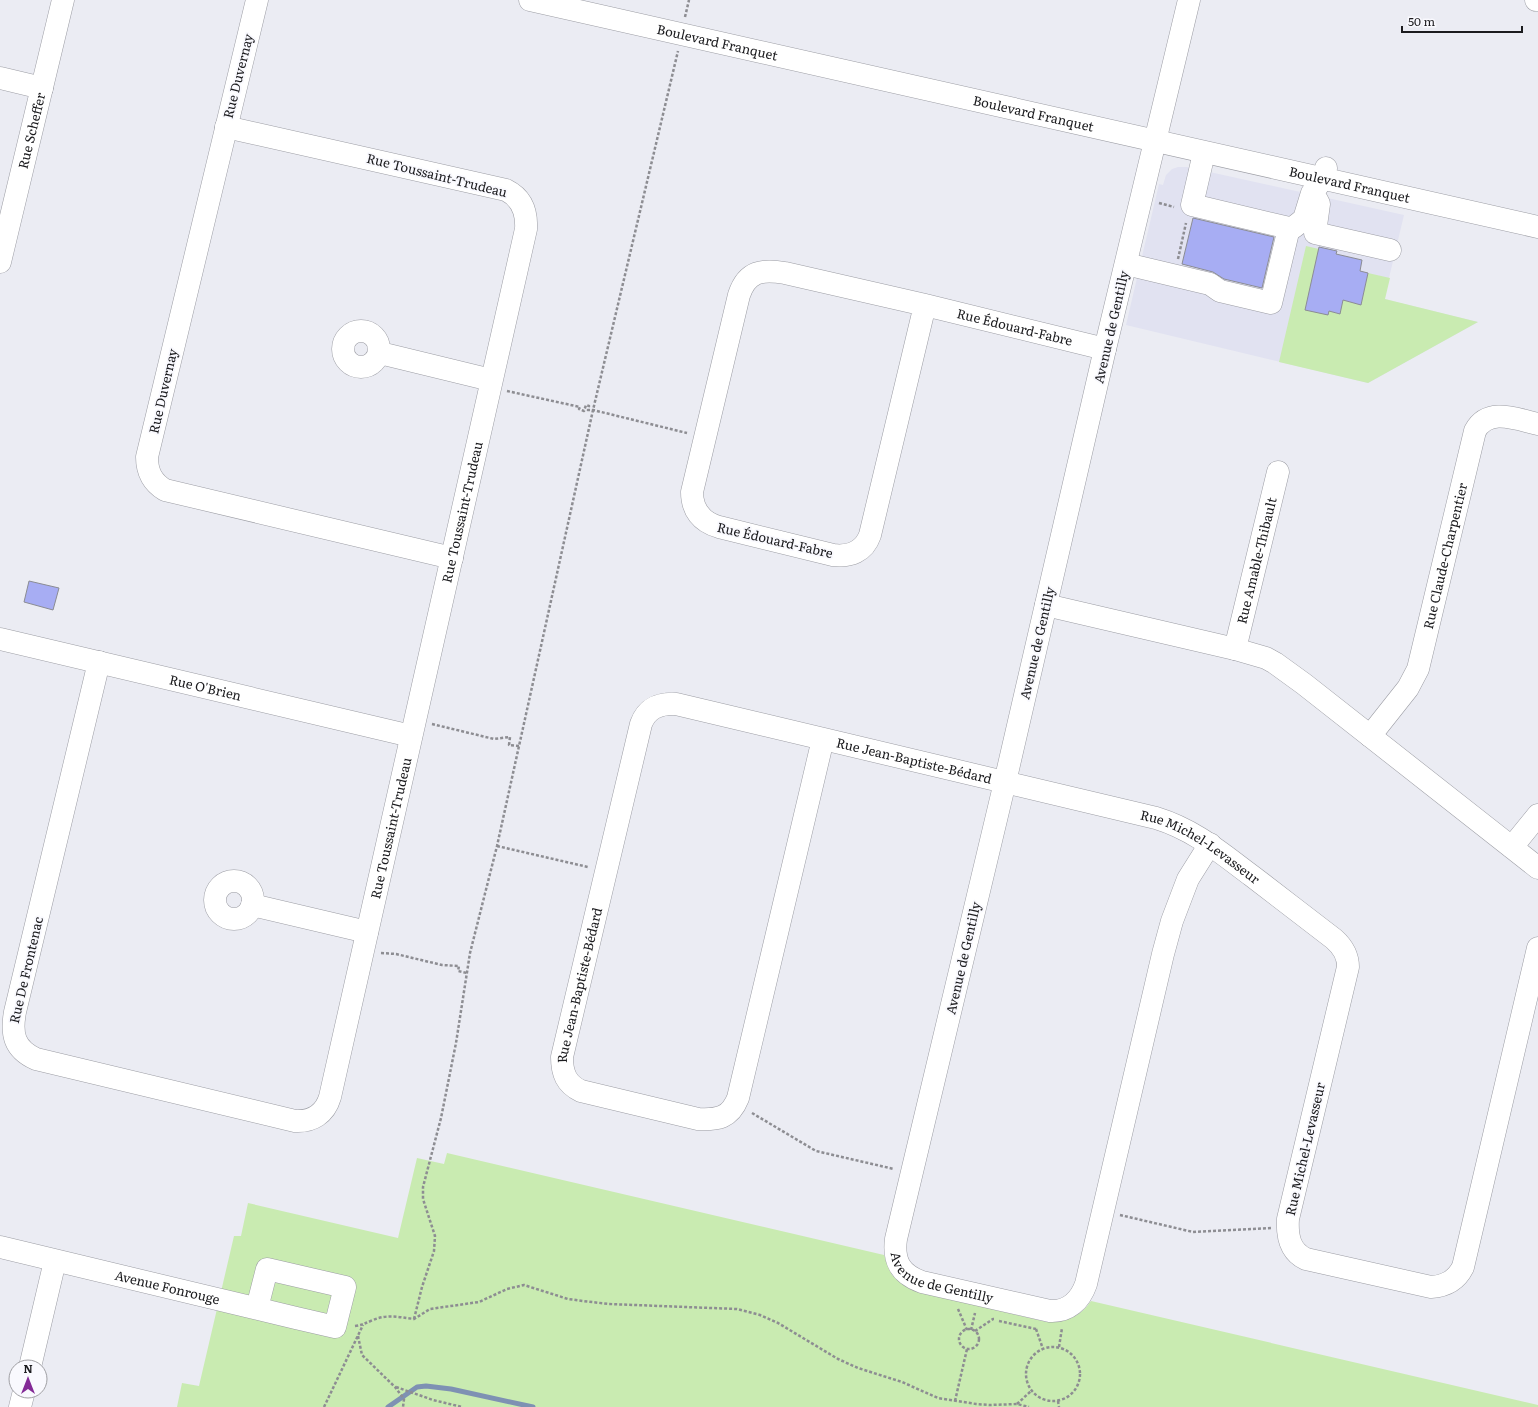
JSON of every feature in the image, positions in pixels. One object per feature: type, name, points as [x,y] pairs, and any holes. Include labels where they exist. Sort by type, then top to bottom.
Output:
[{"type":"street","name":"Rue Scheffer","points":[[0,262],[63,0]]},
{"type":"street","name":"Rue Duvernay","points":[[257,0],[147,457],[149,473],[156,483],[165,490],[452,558]]},
{"type":"street","name":"Boulevard Franquet","points":[[530,0],[1157,136],[1204,153],[1320,180],[1538,227]]},
{"type":"street","name":"Boulevard Franquet","points":[[586,0],[1157,136],[1320,180],[1538,213]]},
{"type":"street","name":"Avenue de Gentilly","points":[[1189,0],[896,1239],[895,1253],[899,1264],[907,1274],[922,1282],[1057,1312],[1065,1310],[1080,1298],[1086,1284],[1172,921],[1188,879],[1210,844]]},
{"type":"street","points":[[0,78],[42,88]]},
{"type":"street","name":"Rue Toussaint-Trudeau","points":[[226,127],[499,188],[513,193],[523,206],[526,221],[526,230],[496,384],[452,558],[419,729],[367,932],[330,1097],[326,1107],[316,1117]]},
{"type":"street","points":[[1204,153],[1192,205],[1289,228],[1294,227],[1304,219],[1320,180]]},
{"type":"street","points":[[1320,180],[1319,204],[1315,233],[1390,250]]},
{"type":"street","points":[[1126,264],[1210,284],[1220,291],[1272,303],[1289,228]]},
{"type":"street","name":"Rue Édouard-Fabre","points":[[924,305],[870,535],[862,548],[851,554],[833,555],[719,528],[701,519],[695,509],[692,492],[739,295],[746,281],[757,273],[765,271],[774,272],[924,305],[1106,349]]},
{"type":"street","points":[[380,353],[496,384]]},
{"type":"street","name":"Rue Claude-Charpentier","points":[[1370,736],[1408,688],[1418,669],[1474,432],[1478,425],[1490,417],[1506,417],[1538,424]]},
{"type":"street","name":"Rue Amable-Thibault","points":[[1235,649],[1278,472]]},
{"type":"street","points":[[1046,604],[1235,649],[1266,658],[1283,668],[1538,868]]},
{"type":"street","name":"Rue O'Brien","points":[[0,639],[99,662],[419,729]]},
{"type":"street","name":"Rue De Frontenac","points":[[99,662],[15,1012],[12,1029],[16,1040],[24,1052],[36,1058],[295,1121],[309,1120],[316,1117]]},
{"type":"street","name":"Rue Jean-Baptiste-Bédard","points":[[822,739],[739,1091],[732,1110],[721,1118],[698,1119],[581,1091],[571,1085],[564,1076],[562,1057],[644,717],[648,711],[658,706],[676,704],[1005,782]]},
{"type":"street","name":"Rue Michel-Levasseur","points":[[1005,782],[1156,818],[1184,828],[1210,844],[1334,940],[1344,950],[1348,960],[1346,974],[1288,1218],[1289,1241],[1295,1252],[1306,1259],[1431,1287],[1449,1283],[1460,1274],[1463,1268],[1538,948]]},
{"type":"street","points":[[1512,848],[1538,815]]},
{"type":"street","points":[[252,905],[367,932]]},
{"type":"street","name":"Avenue Fonrouge","points":[[0,1247],[335,1327]]},
{"type":"street","points":[[32,1359],[55,1260]]},
{"type":"street","points":[[257,1308],[267,1268],[345,1287],[335,1327]]},
{"type":"path","points":[[688,7],[689,0]]},
{"type":"path","points":[[414,1319],[422,1287],[434,1251],[435,1236],[424,1206],[422,1194],[423,1187],[441,1118],[456,1043],[470,953],[497,846],[593,410],[678,50]]},
{"type":"path","points":[[1155,202],[1169,206]]},
{"type":"path","points":[[1179,254],[1186,222]]},
{"type":"path","points":[[496,384],[580,407],[579,409],[584,410],[586,405],[589,406],[588,410],[687,433]]},
{"type":"path","points":[[419,729],[458,731],[494,739],[510,737],[509,745],[520,746]]},
{"type":"path","points":[[497,846],[596,869]]},
{"type":"path","points":[[375,952],[396,954],[442,965],[459,966],[458,971],[467,973]]},
{"type":"path","points":[[751,1113],[816,1150],[900,1171]]},
{"type":"path","points":[[1114,1214],[1187,1232],[1275,1228]]},
{"type":"path","points":[[335,1327],[342,1328],[363,1325],[373,1320],[390,1316],[414,1319],[430,1309],[479,1302],[507,1289],[524,1285],[568,1299],[609,1304],[737,1309],[760,1315],[778,1323],[838,1359],[858,1368],[902,1382],[938,1398],[990,1405],[1017,1404],[1030,1407]]},
{"type":"path","points":[[957,1308],[969,1330]]},
{"type":"path","points":[[969,1330],[975,1312]]},
{"type":"path","points":[[975,1331],[979,1337],[978,1344],[973,1348],[967,1348],[962,1345],[959,1340],[961,1334],[969,1330],[975,1331],[993,1319],[1036,1329]]},
{"type":"path","points":[[1059,1348],[1063,1322]]},
{"type":"path","points":[[1035,1324],[1043,1348]]},
{"type":"path","points":[[324,1407],[363,1325]]},
{"type":"path","points":[[358,1336],[362,1355],[395,1387],[404,1399],[403,1407]]},
{"type":"path","points":[[955,1401],[967,1348]]},
{"type":"path","points":[[1043,1348],[1059,1348],[1068,1351],[1075,1357],[1079,1365],[1080,1382],[1076,1390],[1070,1396],[1052,1402],[1043,1400],[1031,1391],[1025,1379],[1025,1370],[1035,1353],[1043,1348]]},
{"type":"path","points":[[395,1387],[433,1400],[462,1407]]},
{"type":"path","points":[[1017,1404],[1031,1391]]},
{"type":"path","points":[[1058,1401],[1059,1407]]},
{"type":"shaded area","points":[[1187,167],[1404,215],[1384,299],[1478,322],[1368,383],[1126,325],[1159,184],[1163,185],[1166,175],[1172,169]]},
{"type":"green space","points":[[1306,246],[1319,249],[1305,310],[1329,311],[1339,314],[1343,300],[1361,305],[1368,273],[1390,278],[1385,299],[1478,322],[1368,383],[1279,362]]},
{"type":"green space","points":[[447,1153],[884,1255],[892,1275],[916,1291],[1047,1322],[1072,1318],[1082,1311],[1091,1301],[1538,1405],[1538,1407],[177,1407],[182,1383],[199,1386],[234,1236],[241,1236],[248,1203],[398,1238],[417,1158],[444,1164]]},
{"type":"building","points":[[1193,218],[1274,237],[1262,288],[1224,279],[1213,272],[1182,264]]},
{"type":"building","points":[[1319,247],[1337,251],[1336,254],[1362,260],[1360,271],[1368,273],[1361,305],[1343,300],[1340,314],[1329,311],[1328,315],[1305,310]]},
{"type":"building","points":[[29,581],[59,588],[53,610],[24,602]]},
{"type":"waterway","points":[[388,1407],[417,1387],[426,1386],[451,1389],[533,1407]]}]
